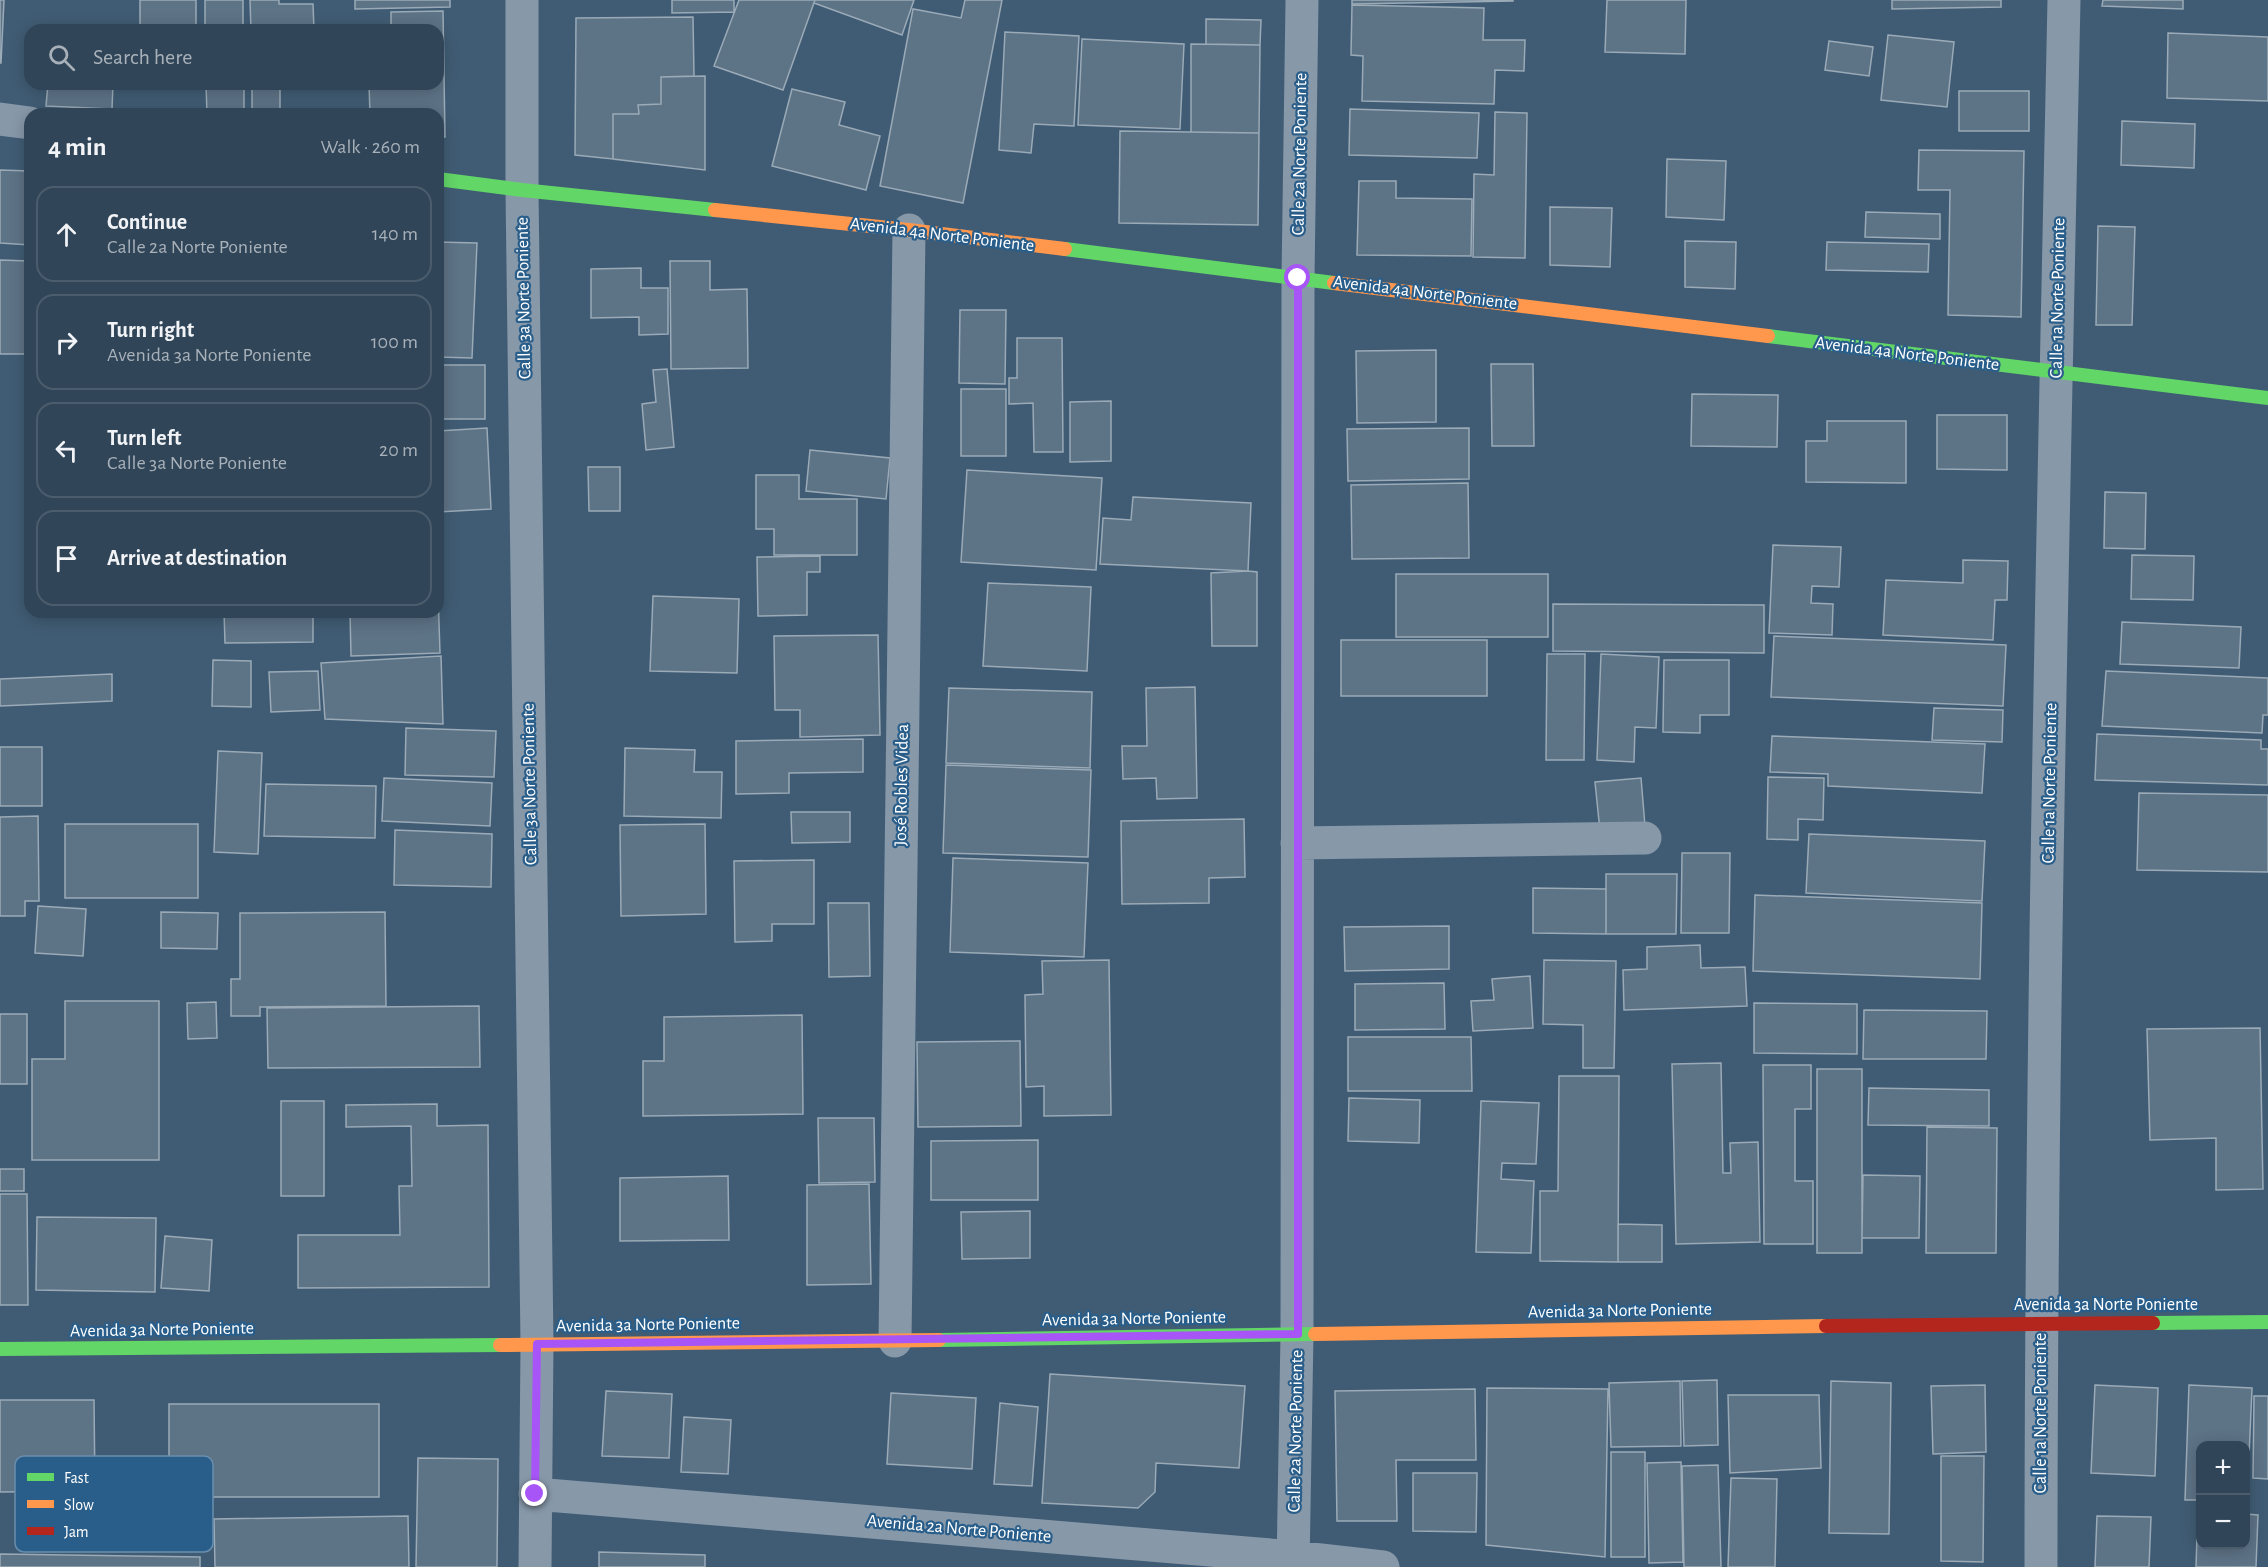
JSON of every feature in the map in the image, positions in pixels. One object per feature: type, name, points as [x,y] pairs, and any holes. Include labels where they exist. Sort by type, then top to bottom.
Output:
[{"type":"main road","name":"Avenida 4a Norte Poniente","points":[[444,180],[909,230],[2268,398]]},
{"type":"main road","name":"Avenida 3a Norte Poniente","points":[[0,1349],[895,1341],[2041,1323],[2268,1322]]},
{"type":"street","name":"Calle 3a Norte Poniente","points":[[522,0],[522,190],[537,1344],[535,1567]]},
{"type":"street","name":"Calle 2a Norte Poniente","points":[[1293,1562],[1298,1334],[1298,278],[1302,0]]},
{"type":"street","name":"Calle 1a Norte Poniente","points":[[2041,1567],[2041,1323],[2064,0]]},
{"type":"street","points":[[0,118],[24,122]]},
{"type":"street","name":"José Robles Videa","points":[[895,1341],[909,230]]},
{"type":"street","points":[[1298,843],[1645,838]]},
{"type":"street","name":"Avenida 2a Norte Poniente","points":[[535,1494],[1293,1562],[1383,1567]]},
{"type":"building","points":[[0,0],[4,0],[1,63],[0,63]]},
{"type":"building","points":[[140,0],[196,0],[196,24],[140,24]]},
{"type":"building","points":[[205,0],[243,0],[243,24],[205,24]]},
{"type":"building","points":[[250,0],[279,0],[279,4],[313,4],[314,24],[251,24]]},
{"type":"building","points":[[355,0],[450,0],[450,7],[355,9]]},
{"type":"building","points":[[672,0],[734,0],[734,12],[672,13]]},
{"type":"building","points":[[739,0],[815,0],[783,90],[714,66]]},
{"type":"building","points":[[815,0],[914,0],[902,35],[814,3]]},
{"type":"building","points":[[965,0],[1002,0],[963,203],[880,186],[913,9],[961,18]]},
{"type":"building","points":[[1352,0],[1513,0],[1513,1],[1352,4]]},
{"type":"building","points":[[1607,0],[1686,0],[1685,54],[1605,52]]},
{"type":"building","points":[[1892,0],[2001,0],[2001,7],[1892,9]]},
{"type":"building","points":[[2103,0],[2183,0],[2183,9],[2102,6]]},
{"type":"building","points":[[1352,5],[1484,8],[1483,40],[1525,40],[1524,71],[1495,70],[1494,104],[1362,101],[1363,56],[1351,55]]},
{"type":"building","points":[[443,11],[443,24],[391,24],[391,12]]},
{"type":"building","points":[[693,17],[694,76],[661,77],[661,104],[638,105],[639,114],[613,114],[613,159],[575,155],[576,18]]},
{"type":"building","points":[[1206,19],[1261,20],[1260,45],[1206,44]]},
{"type":"building","points":[[1005,32],[1079,36],[1074,126],[1034,124],[1031,153],[999,150]]},
{"type":"building","points":[[2168,33],[2268,37],[2268,101],[2167,98]]},
{"type":"building","points":[[1888,35],[1954,42],[1947,107],[1881,100]]},
{"type":"building","points":[[1082,39],[1184,44],[1180,129],[1078,125]]},
{"type":"building","points":[[1829,41],[1873,47],[1869,76],[1825,70]]},
{"type":"building","points":[[1191,44],[1260,45],[1259,133],[1191,132]]},
{"type":"building","points":[[444,74],[445,137],[444,108],[370,108],[369,90],[444,90]]},
{"type":"building","points":[[705,76],[705,170],[613,159],[613,114],[639,114],[638,105],[661,104],[661,77]]},
{"type":"building","points":[[792,89],[845,102],[839,125],[880,136],[866,190],[772,166]]},
{"type":"building","points":[[47,90],[113,90],[112,108],[46,106]]},
{"type":"building","points":[[206,90],[244,90],[244,108],[207,108]]},
{"type":"building","points":[[252,90],[280,90],[280,108],[252,108]]},
{"type":"building","points":[[1959,91],[2029,91],[2029,131],[1959,131]]},
{"type":"building","points":[[1350,109],[1479,113],[1477,158],[1349,155]]},
{"type":"building","points":[[1495,112],[1527,113],[1525,258],[1473,257],[1474,174],[1494,175]]},
{"type":"building","points":[[2122,121],[2195,124],[2194,168],[2121,165]]},
{"type":"building","points":[[1120,131],[1259,133],[1258,225],[1119,223]]},
{"type":"building","points":[[1919,150],[2024,151],[2021,317],[1948,315],[1950,190],[1918,190]]},
{"type":"building","points":[[1667,159],[1726,161],[1724,220],[1666,217]]},
{"type":"building","points":[[0,170],[24,171],[24,245],[0,243]]},
{"type":"building","points":[[1359,181],[1396,181],[1396,198],[1472,199],[1471,256],[1357,255]]},
{"type":"building","points":[[1550,207],[1612,208],[1610,267],[1550,265]]},
{"type":"building","points":[[1866,212],[1940,214],[1940,239],[1865,237]]},
{"type":"building","points":[[2098,226],[2135,227],[2132,325],[2096,325]]},
{"type":"building","points":[[1685,241],[1736,242],[1735,289],[1685,287]]},
{"type":"building","points":[[444,242],[477,243],[472,358],[444,357]]},
{"type":"building","points":[[1827,242],[1929,244],[1928,272],[1826,270]]},
{"type":"building","points":[[0,260],[24,261],[24,354],[0,354]]},
{"type":"building","points":[[670,261],[710,261],[710,290],[747,289],[748,368],[671,369]]},
{"type":"building","points":[[641,268],[641,288],[668,288],[668,334],[639,335],[639,317],[591,318],[591,269]]},
{"type":"building","points":[[960,310],[1006,310],[1005,384],[959,383]]},
{"type":"building","points":[[1017,338],[1062,338],[1063,452],[1034,452],[1033,403],[1009,404],[1009,378],[1017,378]]},
{"type":"building","points":[[1436,350],[1436,422],[1357,423],[1356,351]]},
{"type":"building","points":[[1491,364],[1533,364],[1534,446],[1492,446]]},
{"type":"building","points":[[444,365],[485,365],[485,419],[444,419]]},
{"type":"building","points":[[667,369],[674,447],[646,450],[642,404],[656,402],[653,370]]},
{"type":"building","points":[[961,389],[1006,389],[1006,456],[961,456]]},
{"type":"building","points":[[1692,394],[1778,395],[1777,447],[1691,446]]},
{"type":"building","points":[[1111,401],[1111,461],[1070,462],[1070,402]]},
{"type":"building","points":[[1937,415],[2007,415],[2007,470],[1937,469]]},
{"type":"building","points":[[1827,421],[1906,421],[1906,483],[1806,482],[1806,441],[1827,441]]},
{"type":"building","points":[[487,428],[491,509],[444,512],[444,431]]},
{"type":"building","points":[[1469,428],[1469,479],[1348,481],[1347,429]]},
{"type":"building","points":[[810,450],[890,458],[886,499],[806,491]]},
{"type":"building","points":[[588,467],[620,467],[620,511],[589,511]]},
{"type":"building","points":[[967,470],[1102,478],[1096,570],[961,562]]},
{"type":"building","points":[[756,475],[799,475],[799,499],[857,499],[857,555],[774,555],[774,529],[756,529]]},
{"type":"building","points":[[1468,483],[1469,558],[1352,559],[1351,485]]},
{"type":"building","points":[[2105,492],[2146,493],[2145,549],[2104,548]]},
{"type":"building","points":[[1133,497],[1251,503],[1248,571],[1100,564],[1103,518],[1131,520]]},
{"type":"building","points":[[1773,545],[1841,547],[1839,587],[1812,586],[1811,603],[1833,604],[1832,635],[1769,633]]},
{"type":"building","points":[[2132,555],[2194,556],[2193,600],[2131,599]]},
{"type":"building","points":[[820,556],[820,572],[807,572],[807,615],[758,616],[757,557]]},
{"type":"building","points":[[1963,560],[2008,561],[2007,600],[1995,600],[1993,640],[1883,635],[1886,580],[1963,583]]},
{"type":"building","points":[[1257,572],[1257,646],[1212,646],[1211,573]]},
{"type":"building","points":[[1396,574],[1548,574],[1548,637],[1396,637]]},
{"type":"building","points":[[988,583],[1091,587],[1087,671],[983,666]]},
{"type":"building","points":[[653,596],[739,599],[737,673],[650,671]]},
{"type":"building","points":[[1553,604],[1764,605],[1764,653],[1553,651]]},
{"type":"building","points":[[224,618],[313,618],[313,642],[225,643]]},
{"type":"building","points":[[350,618],[439,618],[440,653],[351,656]]},
{"type":"building","points":[[2122,622],[2241,627],[2239,668],[2120,664]]},
{"type":"building","points":[[878,635],[880,735],[800,737],[800,710],[775,710],[774,636]]},
{"type":"building","points":[[1774,636],[2006,645],[2003,706],[1771,697]]},
{"type":"building","points":[[1341,640],[1487,640],[1487,696],[1341,696]]},
{"type":"building","points":[[1547,654],[1585,654],[1584,760],[1546,760]]},
{"type":"building","points":[[1601,654],[1659,657],[1656,728],[1635,727],[1634,762],[1597,760]]},
{"type":"building","points":[[441,656],[443,724],[325,719],[321,663]]},
{"type":"building","points":[[213,660],[251,661],[251,707],[212,706]]},
{"type":"building","points":[[1664,660],[1729,660],[1729,715],[1700,715],[1700,733],[1663,732]]},
{"type":"building","points":[[318,671],[320,710],[271,712],[269,672]]},
{"type":"building","points":[[2106,671],[2268,678],[2268,715],[2263,715],[2262,733],[2102,726]]},
{"type":"building","points":[[112,674],[112,701],[0,706],[0,679]]},
{"type":"building","points":[[1195,687],[1197,798],[1157,799],[1156,778],[1123,779],[1122,746],[1147,746],[1146,688]]},
{"type":"building","points":[[949,688],[1092,692],[1090,768],[946,763]]},
{"type":"building","points":[[1934,708],[2003,710],[2002,742],[1932,740]]},
{"type":"building","points":[[406,728],[496,731],[494,777],[405,775]]},
{"type":"building","points":[[2097,734],[2261,740],[2261,749],[2268,749],[2268,785],[2095,780]]},
{"type":"building","points":[[1772,736],[1985,744],[1982,793],[1828,786],[1828,774],[1770,772]]},
{"type":"building","points":[[863,739],[863,772],[789,773],[789,793],[736,794],[736,741]]},
{"type":"building","points":[[0,747],[42,747],[42,806],[0,806]]},
{"type":"building","points":[[625,748],[695,750],[694,772],[722,772],[721,818],[624,816]]},
{"type":"building","points":[[218,751],[262,753],[258,854],[214,852]]},
{"type":"building","points":[[946,765],[1091,770],[1088,857],[943,853]]},
{"type":"building","points":[[1768,777],[1824,778],[1823,820],[1798,819],[1798,840],[1767,839]]},
{"type":"building","points":[[384,778],[492,783],[490,826],[382,821]]},
{"type":"building","points":[[1641,778],[1645,826],[1600,831],[1595,782]]},
{"type":"building","points":[[266,784],[376,786],[375,838],[264,836]]},
{"type":"building","points":[[2139,793],[2268,795],[2268,872],[2137,870]]},
{"type":"building","points":[[791,812],[850,812],[850,842],[792,843]]},
{"type":"building","points":[[38,816],[39,901],[25,901],[25,916],[0,916],[0,817]]},
{"type":"building","points":[[1244,819],[1245,877],[1209,878],[1209,903],[1122,904],[1121,821]]},
{"type":"building","points":[[65,824],[198,824],[198,898],[65,898]]},
{"type":"building","points":[[705,824],[706,914],[621,916],[620,825]]},
{"type":"building","points":[[395,830],[492,834],[491,887],[394,885]]},
{"type":"building","points":[[1809,834],[1985,841],[1982,901],[1806,893]]},
{"type":"building","points":[[1682,853],[1730,853],[1729,933],[1681,933]]},
{"type":"building","points":[[953,858],[1088,863],[1084,957],[950,952]]},
{"type":"building","points":[[814,860],[814,924],[772,924],[772,941],[735,942],[734,861]]},
{"type":"building","points":[[1606,874],[1677,874],[1676,934],[1606,934]]},
{"type":"building","points":[[1533,888],[1606,889],[1606,934],[1533,933]]},
{"type":"building","points":[[1755,895],[1982,903],[1980,979],[1753,971]]},
{"type":"building","points":[[828,903],[869,903],[870,976],[829,977]]},
{"type":"building","points":[[38,906],[86,909],[83,956],[35,953]]},
{"type":"building","points":[[161,912],[218,913],[217,949],[161,948]]},
{"type":"building","points":[[385,912],[386,1006],[260,1007],[260,1016],[231,1016],[231,979],[240,979],[240,913]]},
{"type":"building","points":[[1449,926],[1449,969],[1345,971],[1344,927]]},
{"type":"building","points":[[1700,945],[1701,968],[1745,967],[1747,1006],[1624,1010],[1623,970],[1647,969],[1647,947]]},
{"type":"building","points":[[1109,960],[1111,1115],[1044,1116],[1044,1086],[1026,1087],[1025,995],[1043,994],[1042,961]]},
{"type":"building","points":[[1544,960],[1616,961],[1614,1068],[1583,1068],[1583,1025],[1543,1024]]},
{"type":"building","points":[[1530,976],[1533,1028],[1473,1031],[1471,1001],[1494,1000],[1492,979]]},
{"type":"building","points":[[1444,983],[1445,1029],[1355,1030],[1355,984]]},
{"type":"building","points":[[65,1001],[159,1001],[159,1160],[32,1160],[32,1059],[65,1059]]},
{"type":"building","points":[[216,1002],[217,1038],[188,1039],[187,1003]]},
{"type":"building","points":[[1754,1003],[1857,1004],[1857,1054],[1754,1053]]},
{"type":"building","points":[[479,1006],[480,1067],[268,1068],[267,1008]]},
{"type":"building","points":[[1864,1010],[1987,1011],[1986,1059],[1863,1059]]},
{"type":"building","points":[[0,1014],[27,1014],[27,1084],[0,1084]]},
{"type":"building","points":[[802,1015],[803,1114],[643,1116],[643,1061],[664,1061],[664,1017]]},
{"type":"building","points":[[2260,1028],[2263,1189],[2216,1190],[2216,1138],[2150,1140],[2147,1029]]},
{"type":"building","points":[[1348,1037],[1471,1037],[1472,1091],[1348,1091]]},
{"type":"building","points":[[1020,1041],[1021,1126],[918,1127],[917,1042]]},
{"type":"building","points":[[1721,1063],[1723,1173],[1731,1173],[1730,1143],[1758,1142],[1760,1242],[1676,1244],[1672,1064]]},
{"type":"building","points":[[1763,1065],[1811,1065],[1811,1109],[1795,1109],[1795,1181],[1813,1181],[1813,1244],[1764,1244]]},
{"type":"building","points":[[1817,1069],[1862,1069],[1862,1253],[1817,1253]]},
{"type":"building","points":[[1559,1076],[1619,1076],[1618,1262],[1540,1261],[1540,1191],[1558,1191]]},
{"type":"building","points":[[1869,1088],[1989,1090],[1989,1126],[1868,1125]]},
{"type":"building","points":[[1349,1098],[1420,1100],[1419,1143],[1348,1141]]},
{"type":"building","points":[[281,1101],[324,1101],[324,1196],[281,1196]]},
{"type":"building","points":[[1481,1101],[1539,1103],[1536,1164],[1502,1163],[1501,1179],[1534,1181],[1531,1253],[1476,1252]]},
{"type":"building","points":[[437,1104],[437,1126],[488,1125],[489,1287],[298,1288],[298,1235],[400,1235],[399,1186],[412,1186],[411,1126],[346,1127],[346,1105]]},
{"type":"building","points":[[818,1118],[874,1118],[875,1182],[819,1183]]},
{"type":"building","points":[[1927,1127],[1997,1128],[1996,1253],[1926,1253]]},
{"type":"building","points":[[1038,1140],[1038,1200],[931,1200],[931,1141]]},
{"type":"building","points":[[0,1169],[24,1169],[24,1191],[0,1191]]},
{"type":"building","points":[[1863,1175],[1920,1176],[1919,1238],[1862,1238]]},
{"type":"building","points":[[728,1176],[729,1240],[620,1241],[620,1178]]},
{"type":"building","points":[[869,1184],[871,1284],[807,1285],[807,1185]]},
{"type":"building","points":[[0,1194],[27,1194],[28,1305],[0,1305]]},
{"type":"building","points":[[1030,1211],[1030,1258],[962,1259],[961,1212]]},
{"type":"building","points":[[37,1217],[156,1218],[155,1292],[36,1290]]},
{"type":"building","points":[[1618,1224],[1662,1225],[1662,1262],[1618,1262]]},
{"type":"building","points":[[165,1236],[212,1240],[209,1291],[161,1288]]},
{"type":"building","points":[[1050,1374],[1245,1386],[1239,1468],[1156,1463],[1155,1492],[1138,1508],[1042,1503]]},
{"type":"building","points":[[1717,1380],[1718,1445],[1684,1446],[1682,1381]]},
{"type":"building","points":[[1680,1381],[1681,1446],[1611,1447],[1609,1383]]},
{"type":"building","points":[[1831,1381],[1891,1383],[1889,1534],[1829,1533]]},
{"type":"building","points":[[1985,1385],[1986,1452],[1933,1454],[1931,1386]]},
{"type":"building","points":[[2095,1385],[2158,1388],[2155,1476],[2091,1473]]},
{"type":"building","points":[[2189,1385],[2252,1388],[2250,1441],[2196,1441],[2196,1500],[2185,1500]]},
{"type":"building","points":[[1487,1388],[1608,1389],[1605,1557],[1486,1545]]},
{"type":"building","points":[[1475,1389],[1476,1460],[1396,1460],[1397,1521],[1337,1521],[1335,1391]]},
{"type":"building","points":[[606,1391],[672,1394],[669,1458],[602,1456]]},
{"type":"building","points":[[891,1393],[976,1398],[972,1469],[887,1464]]},
{"type":"building","points":[[1728,1395],[1819,1395],[1821,1468],[1730,1473]]},
{"type":"building","points":[[2254,1396],[2268,1396],[2268,1479],[2253,1478]]},
{"type":"building","points":[[0,1400],[94,1400],[95,1456],[15,1456],[15,1492],[0,1492]]},
{"type":"building","points":[[1000,1403],[1038,1407],[1032,1486],[994,1484]]},
{"type":"building","points":[[169,1404],[379,1404],[379,1497],[213,1497],[213,1456],[169,1456]]},
{"type":"building","points":[[684,1417],[731,1420],[728,1474],[681,1472]]},
{"type":"building","points":[[1611,1452],[1645,1452],[1645,1557],[1611,1557]]},
{"type":"building","points":[[1941,1456],[1984,1456],[1983,1562],[1941,1561]]},
{"type":"building","points":[[418,1458],[498,1459],[497,1567],[416,1567]]},
{"type":"building","points":[[1681,1462],[1683,1562],[1649,1563],[1647,1463]]},
{"type":"building","points":[[1718,1465],[1721,1567],[1684,1567],[1682,1466]]},
{"type":"building","points":[[1413,1473],[1477,1473],[1476,1532],[1413,1531]]},
{"type":"building","points":[[1731,1478],[1777,1479],[1775,1567],[1728,1567]]},
{"type":"building","points":[[2250,1514],[2258,1515],[2256,1567],[2196,1567],[2197,1549],[2250,1549]]},
{"type":"building","points":[[408,1516],[409,1567],[215,1567],[214,1519]]},
{"type":"building","points":[[2097,1516],[2151,1517],[2149,1567],[2095,1567]]},
{"type":"building","points":[[599,1552],[705,1555],[705,1567],[599,1567]]},
{"type":"building","points":[[0,1554],[200,1557],[200,1567],[0,1567]]},
{"type":"traffic: fast","points":[[444,180],[715,210]]},
{"type":"traffic: fast","points":[[1065,249],[1334,283]]},
{"type":"traffic: fast","points":[[1768,336],[2268,398]]},
{"type":"traffic: fast","points":[[2153,1323],[2268,1322]]},
{"type":"traffic: fast","points":[[939,1340],[1315,1334]]},
{"type":"traffic: fast","points":[[0,1349],[500,1345]]},
{"type":"traffic: slow","points":[[715,210],[1065,249]]},
{"type":"traffic: slow","points":[[1334,283],[1768,336]]},
{"type":"traffic: slow","points":[[1315,1334],[1826,1326]]},
{"type":"traffic: slow","points":[[500,1345],[939,1340]]},
{"type":"traffic: jam","points":[[1826,1326],[2153,1323]]},
{"type":"route","points":[[535,1494],[537,1344],[1298,1334],[1298,278]]}]
